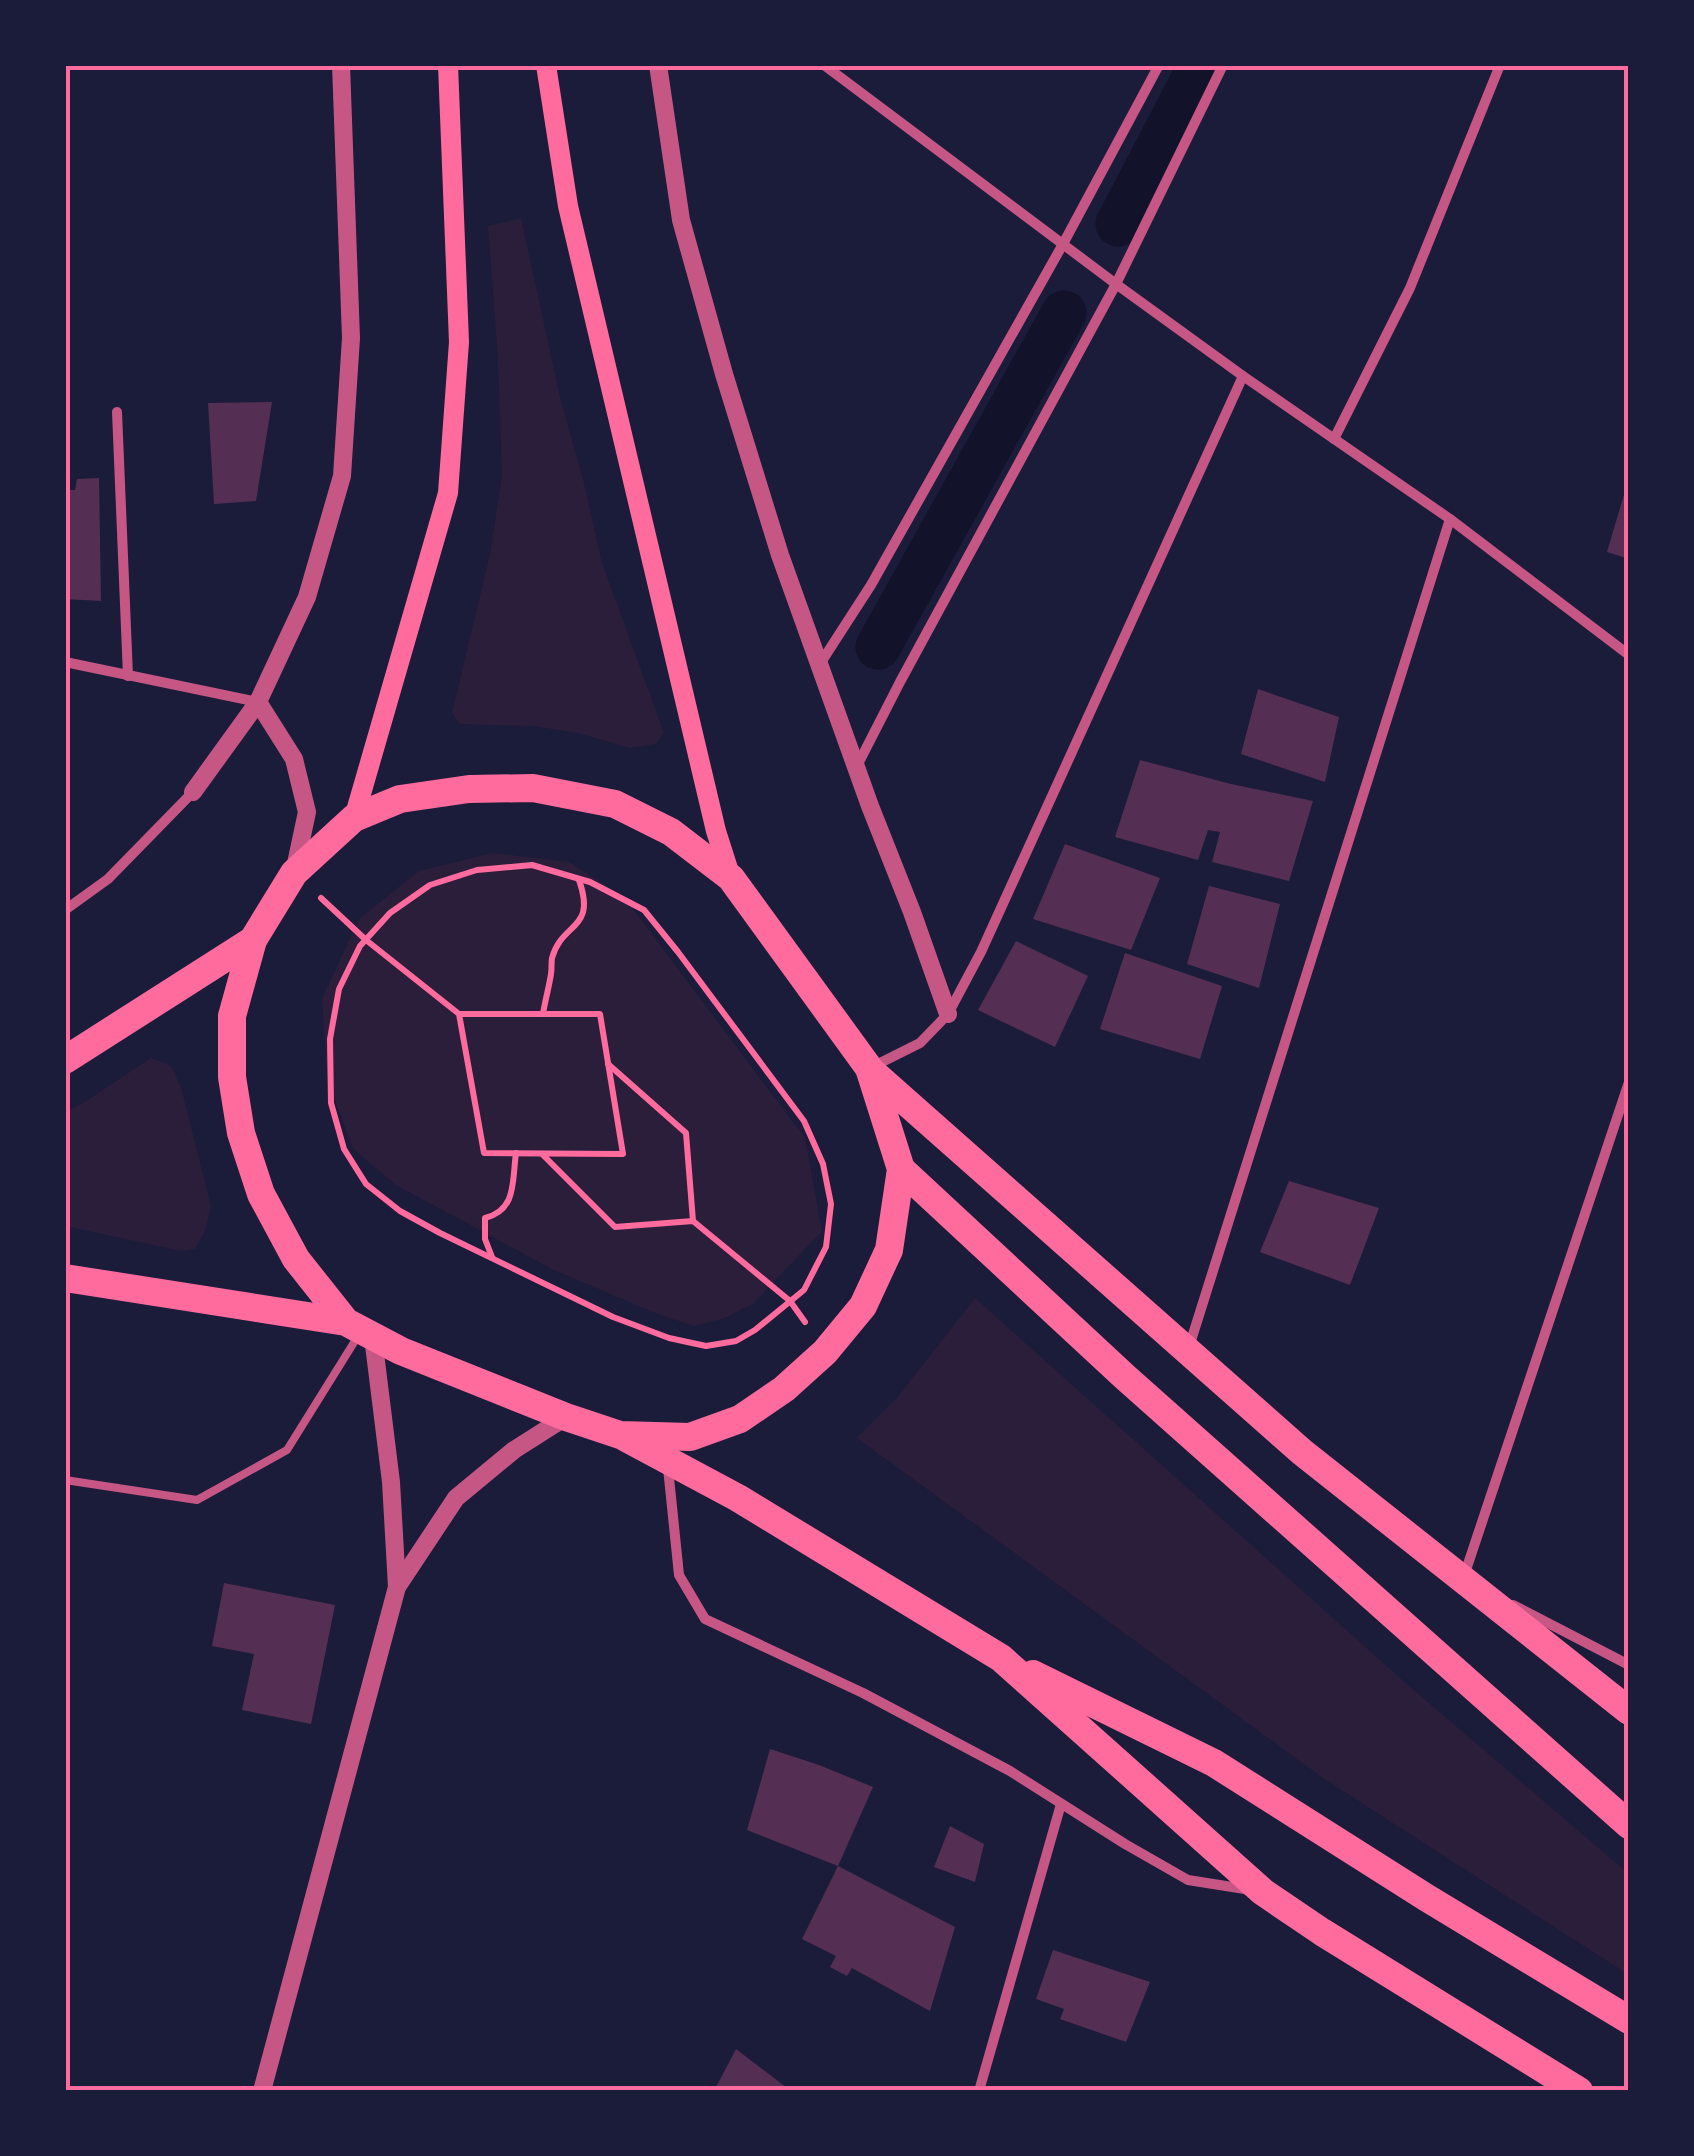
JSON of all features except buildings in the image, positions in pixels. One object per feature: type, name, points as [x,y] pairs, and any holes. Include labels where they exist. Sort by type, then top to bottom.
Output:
[{"type":"highway","points":[[360,1330],[296,1259],[261,1194],[241,1133],[232,1077],[232,1016],[253,940],[294,874],[354,818],[400,799],[469,789],[533,788],[615,804],[671,832],[732,878],[869,1068],[1302,1452],[1629,1710]]},
{"type":"highway","points":[[65,1060],[253,940]]},
{"type":"highway","points":[[620,1434],[690,1437],[740,1418],[784,1389],[825,1352],[863,1306],[888,1250],[901,1169],[869,1068]]},
{"type":"highway","points":[[901,1169],[1125,1377],[1629,1825]]},
{"type":"highway","points":[[65,1278],[360,1330],[401,1352],[566,1417],[620,1434],[738,1498],[1001,1658],[1214,1763],[1629,2020]]},
{"type":"highway","points":[[1001,1658],[1263,1892],[1579,2091]]},
{"type":"main road","points":[[354,818],[448,493],[459,342],[448,65]]},
{"type":"main road","points":[[546,65],[568,206],[716,831],[732,878]]},
{"type":"street","points":[[65,910],[108,879],[193,792],[258,702],[307,598],[342,476],[352,338],[341,65]]},
{"type":"street","points":[[658,65],[681,220],[724,374],[780,555],[948,1014]]},
{"type":"street","points":[[824,65],[1116,284],[1450,519],[1629,655]]},
{"type":"street","points":[[820,664],[871,586],[1159,65]]},
{"type":"street","points":[[856,767],[1116,284],[1223,65]]},
{"type":"street","points":[[1334,439],[1410,288],[1500,65]]},
{"type":"street","points":[[869,1068],[920,1043],[948,1014],[981,952],[1243,376]]},
{"type":"street","points":[[116,412],[128,676]]},
{"type":"street","points":[[1188,1352],[1450,519]]},
{"type":"street","points":[[65,662],[258,702],[294,759],[307,812],[294,874]]},
{"type":"street","points":[[1629,1082],[1463,1579],[1629,1665]]},
{"type":"street","points":[[262,2091],[397,1587],[391,1482],[360,1330]]},
{"type":"street","points":[[397,1587],[456,1498],[514,1450],[566,1417]]},
{"type":"street","points":[[667,1462],[679,1575],[705,1619],[862,1693],[1010,1771],[1188,1880],[1263,1892]]},
{"type":"street","points":[[979,2091],[1060,1804]]},
{"type":"lane","points":[[65,1480],[198,1500],[286,1450],[360,1330]]},
{"type":"path","points":[[532,865],[579,878],[644,910],[804,1122],[823,1164],[830,1204],[826,1247],[804,1290],[755,1330],[736,1340],[706,1346],[668,1338],[613,1317],[492,1259],[400,1211],[366,1184],[344,1149],[331,1103],[330,1039],[339,988],[360,946],[390,914],[430,885],[477,870],[532,865]]},
{"type":"path","points":[[294,874],[366,940],[458,1014],[600,1014],[623,1154],[484,1153],[458,1014]]},
{"type":"path","points":[[542,1014],[552,956],[584,912],[585,897],[579,878]]},
{"type":"path","points":[[608,1064],[686,1133],[694,1221]]},
{"type":"path","points":[[541,1153],[614,1227],[694,1221],[790,1301],[825,1352]]},
{"type":"path","points":[[492,1259],[485,1239],[485,1218],[499,1215],[510,1202],[516,1154]]},
{"type":"shaded area","points":[[521,218],[602,563],[664,733],[656,744],[630,748],[578,733],[532,726],[460,724],[452,713],[490,554],[502,476],[488,226]]},
{"type":"shaded area","points":[[492,853],[569,862],[624,897],[805,1138],[822,1231],[753,1304],[722,1319],[694,1326],[655,1313],[552,1269],[396,1185],[353,1149],[327,1078],[322,999],[359,919],[419,871]]},
{"type":"shaded area","points":[[151,1058],[171,1066],[181,1087],[211,1206],[205,1231],[195,1249],[181,1251],[65,1226],[65,1112]]},
{"type":"shaded area","points":[[975,1298],[1409,1686],[1629,1874],[1629,1975],[1323,1778],[857,1438],[896,1399]]},
{"type":"waterway","points":[[1118,224],[1201,65]]},
{"type":"waterway","points":[[878,647],[1064,313]]}]
